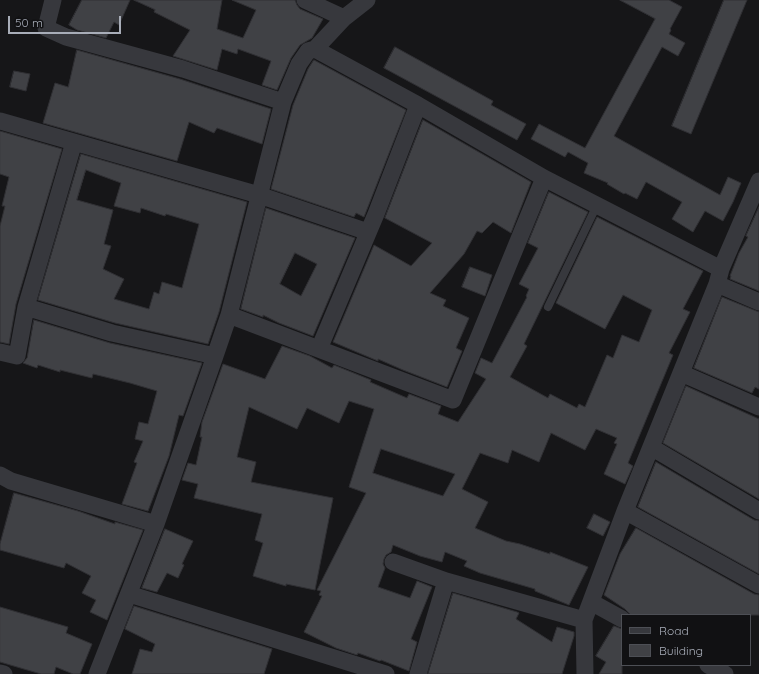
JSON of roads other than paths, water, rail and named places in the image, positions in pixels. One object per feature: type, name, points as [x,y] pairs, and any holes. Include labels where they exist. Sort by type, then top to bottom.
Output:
[{"type":"street","points":[[53,0],[46,28],[66,38],[183,69],[283,102]]},
{"type":"street","points":[[305,0],[344,18]]},
{"type":"street","points":[[97,674],[156,524],[216,356],[229,315],[283,102],[299,64],[308,51],[315,49],[344,18],[367,0]]},
{"type":"street","points":[[315,49],[544,178],[597,205],[759,302]]},
{"type":"street","points":[[320,349],[418,106]]},
{"type":"street","points":[[0,121],[259,195],[368,232]]},
{"type":"street","points":[[0,352],[17,356],[26,307],[74,142]]},
{"type":"street","points":[[229,315],[452,400],[544,178]]},
{"type":"street","points":[[585,674],[584,620],[625,511],[719,277],[755,203],[759,181]]},
{"type":"street","points":[[26,307],[112,333],[216,356]]},
{"type":"street","points":[[681,373],[759,407]]},
{"type":"street","points":[[651,447],[759,511]]},
{"type":"street","points":[[0,475],[11,481],[156,524]]},
{"type":"street","points":[[625,511],[759,585]]},
{"type":"street","points":[[393,562],[446,581],[584,620]]},
{"type":"street","points":[[418,674],[446,581]]},
{"type":"street","points":[[129,594],[386,674]]},
{"type":"street","points":[[591,602],[621,617]]},
{"type":"street","points":[[710,666],[725,674]]},
{"type":"street","points":[[0,673],[4,674]]},
{"type":"lane","points":[[548,306],[597,205]]}]
